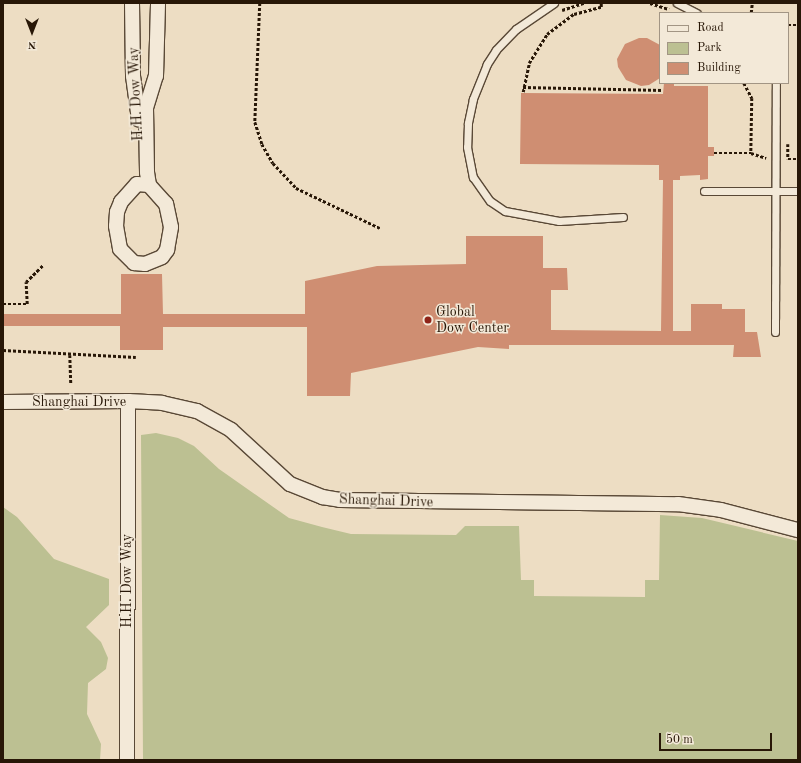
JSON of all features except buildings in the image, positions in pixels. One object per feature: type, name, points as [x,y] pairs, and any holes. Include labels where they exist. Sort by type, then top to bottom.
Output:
[{"type":"street","name":"H.H. Dow Way","points":[[132,3],[133,76],[138,107],[143,185]]},
{"type":"street","name":"H.H. Dow Way","points":[[143,185],[146,108],[156,76],[158,3]]},
{"type":"street","points":[[143,185],[166,204],[171,227],[167,250],[162,257],[145,264],[134,262],[120,249],[116,226],[117,212],[121,202],[143,185]]},
{"type":"street","name":"H.H. Dow Way","points":[[127,760],[128,401]]},
{"type":"street","name":"Shanghai Drive","points":[[3,402],[128,401],[162,404],[197,411],[231,430],[290,484],[322,497],[360,502],[630,503],[700,507],[798,530]]},
{"type":"lane","points":[[554,3],[516,29],[496,50],[487,64],[473,99],[468,123],[468,152],[473,177],[490,201],[512,212],[559,221],[623,217]]},
{"type":"lane","points":[[677,3],[695,12]]},
{"type":"lane","points":[[775,332],[776,84]]},
{"type":"lane","points":[[704,191],[798,191]]},
{"type":"path","points":[[260,3],[255,122],[262,144],[272,163],[296,188],[380,228]]},
{"type":"path","points":[[557,12],[584,3]]},
{"type":"path","points":[[522,92],[529,63],[547,34],[574,14],[601,7],[601,3]]},
{"type":"path","points":[[650,3],[672,10]]},
{"type":"path","points":[[745,84],[752,98],[751,153]]},
{"type":"path","points":[[522,87],[663,90]]},
{"type":"path","points":[[788,144],[788,159]]},
{"type":"path","points":[[714,153],[751,153],[765,158],[798,159]]},
{"type":"path","points":[[3,304],[27,304],[26,282],[42,265]]},
{"type":"path","points":[[3,350],[70,355],[136,357]]},
{"type":"path","points":[[70,355],[71,384]]},
{"type":"green space","points":[[156,433],[178,438],[194,446],[219,469],[289,518],[322,527],[351,534],[456,535],[465,526],[519,526],[521,580],[534,580],[534,596],[645,597],[645,580],[659,580],[660,515],[702,518],[798,541],[798,760],[143,760],[141,435]]},
{"type":"green space","points":[[3,507],[17,517],[54,559],[109,579],[109,605],[86,627],[101,642],[108,658],[106,669],[88,683],[87,714],[101,744],[100,760],[3,760]]},
{"type":"place","name":"Global Dow Center","points":[[428,320]]}]
